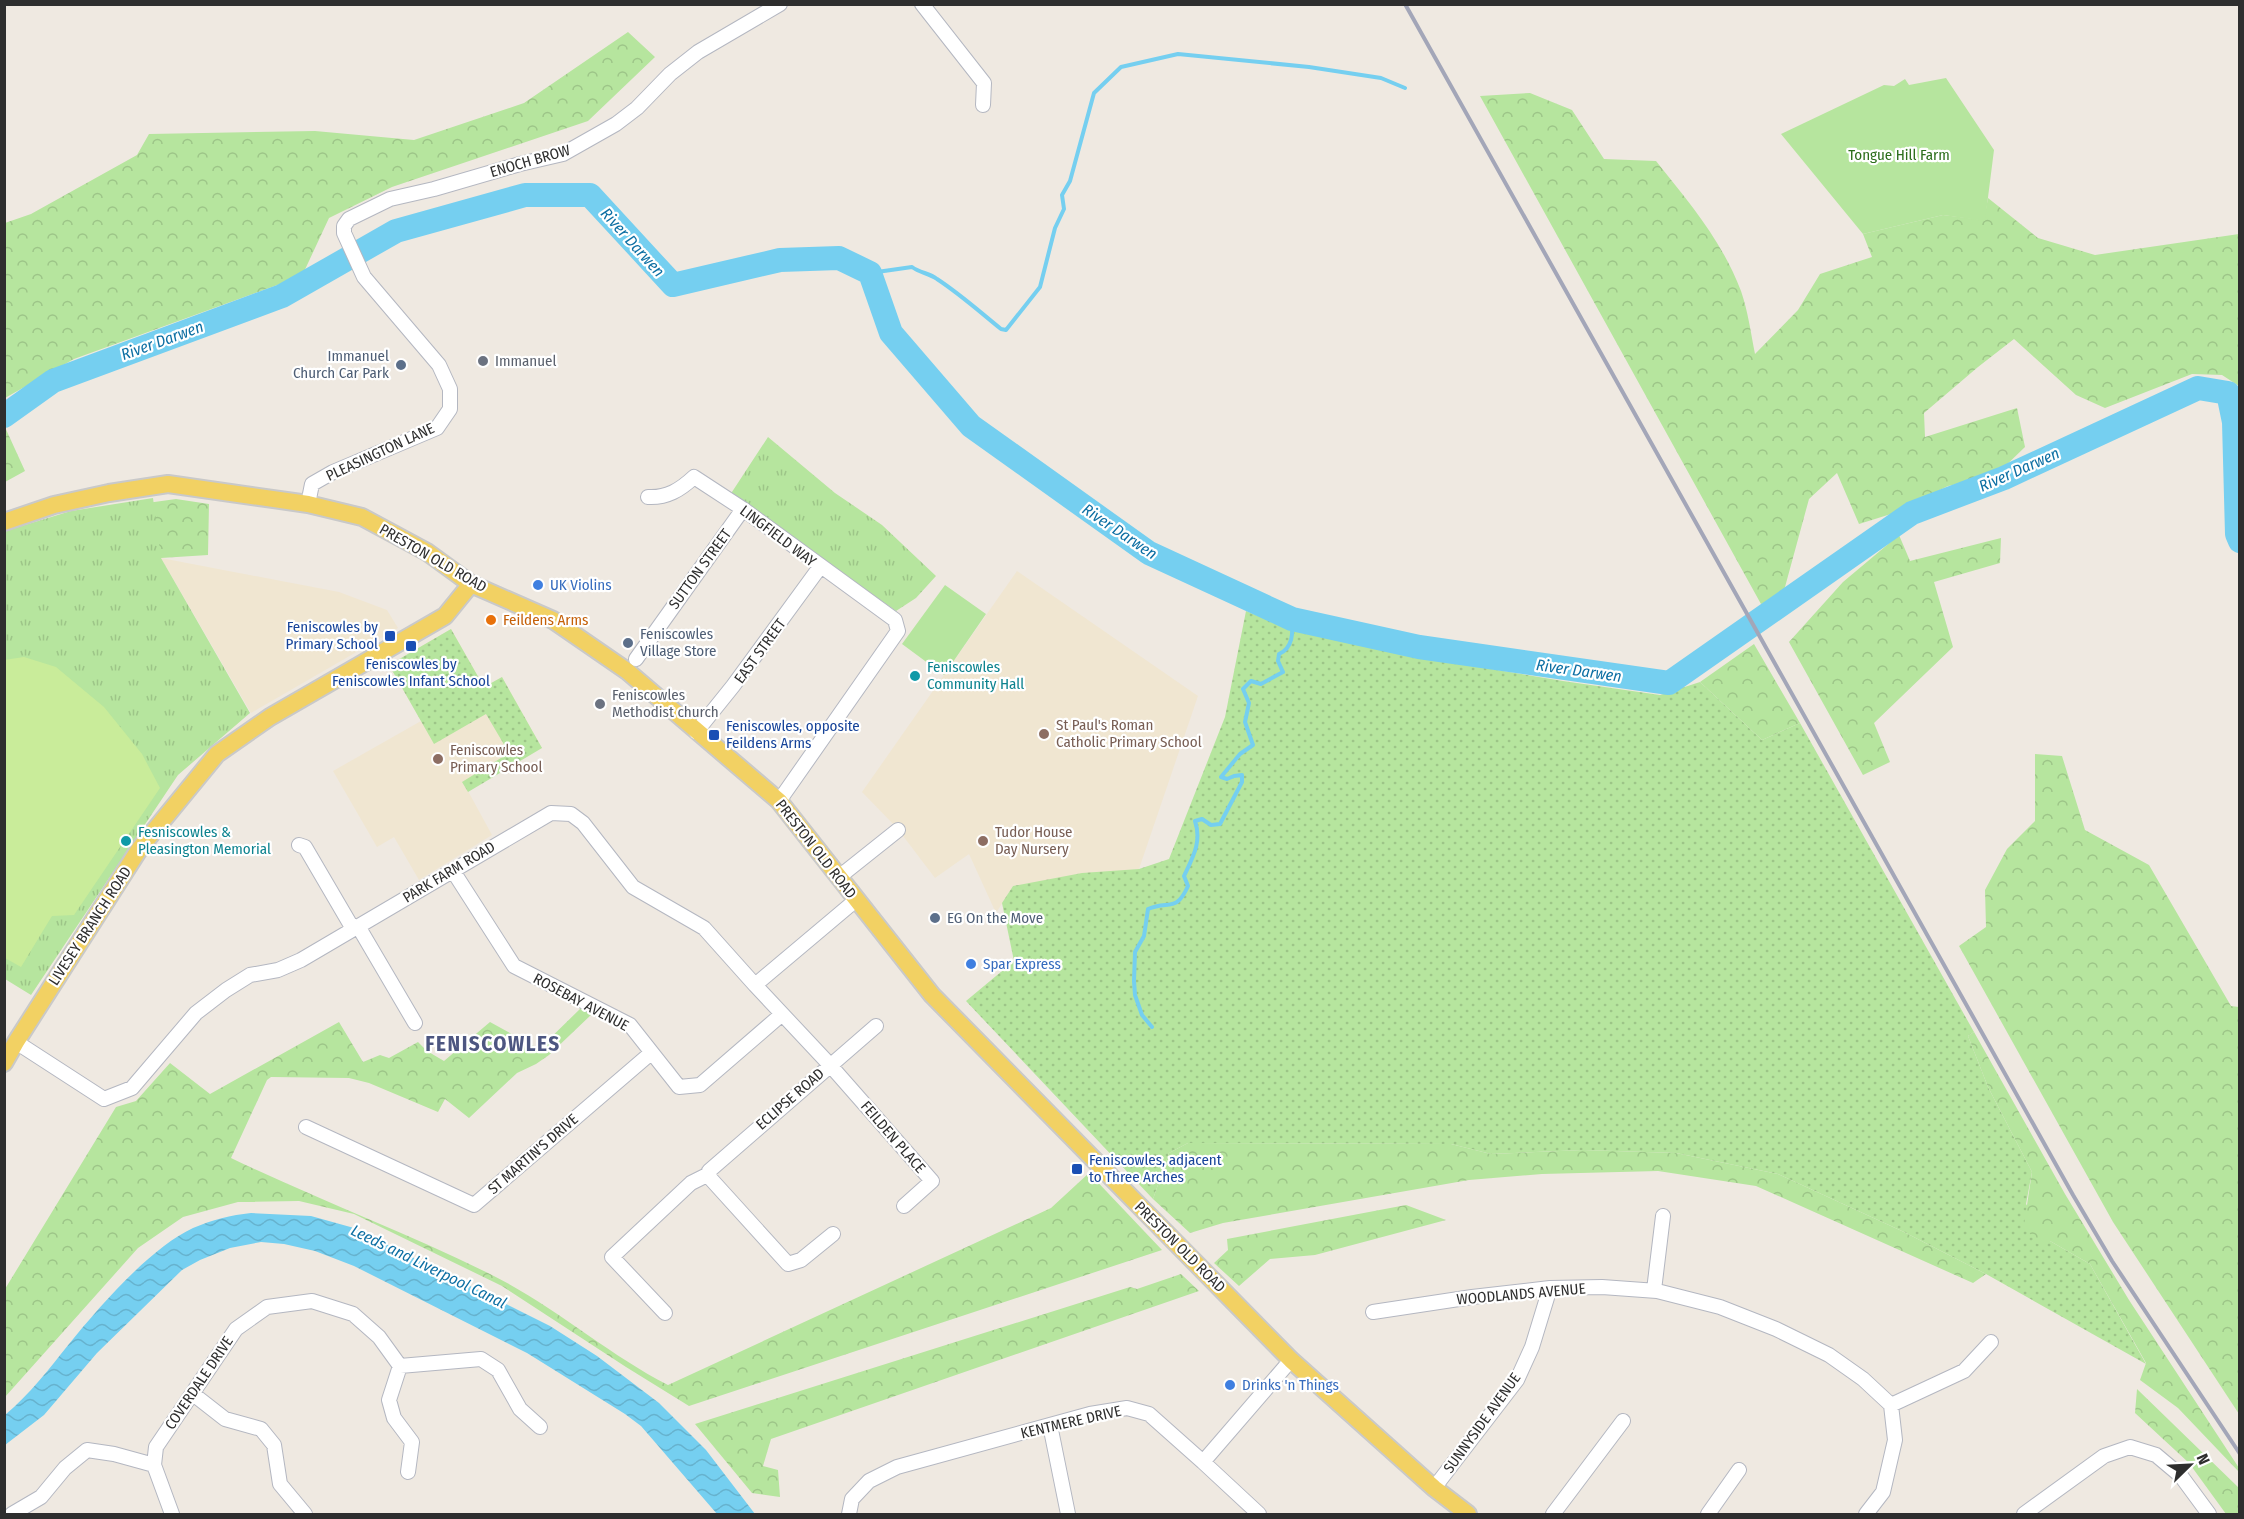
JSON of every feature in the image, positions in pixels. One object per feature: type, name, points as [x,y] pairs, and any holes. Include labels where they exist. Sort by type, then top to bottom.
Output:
[{"type":"main road","name":"PRESTON OLD ROAD","points":[[4,522],[54,505],[109,493],[168,484],[308,504],[362,517],[427,552],[471,584],[553,620],[627,670],[696,732],[779,801],[932,995],[1291,1360],[1434,1488],[1468,1515]]},
{"type":"main road","name":"LIVESEY BRANCH ROAD","points":[[4,1063],[140,848],[217,754],[270,717],[446,616],[471,584]]},
{"type":"street","name":"ENOCH BROW","points":[[346,226],[390,199],[563,154],[616,124],[637,108],[670,74],[698,52],[780,4]]},
{"type":"street","points":[[922,4],[984,83],[982,105]]},
{"type":"street","name":"PLEASINGTON LANE","points":[[308,504],[312,484],[333,472],[437,428],[448,416],[450,409],[450,389],[440,365],[364,277],[346,226]]},
{"type":"street","name":"LINGFIELD WAY","points":[[648,497],[661,497],[682,488],[694,477],[743,509],[895,620],[898,631],[779,801]]},
{"type":"street","name":"SUTTON STREET","points":[[636,659],[743,509]]},
{"type":"street","name":"EAST STREET","points":[[696,732],[733,686],[820,567]]},
{"type":"street","name":"PARK FARM ROAD","points":[[16,1042],[104,1099],[132,1088],[196,1013],[226,990],[250,975],[278,970],[302,960],[551,813],[571,814],[583,823],[633,887],[704,928],[781,1015],[830,1065]]},
{"type":"street","points":[[839,878],[898,830]]},
{"type":"street","points":[[299,845],[305,847],[415,1023]]},
{"type":"street","name":"ROSEBAY AVENUE","points":[[453,871],[514,966],[630,1025],[679,1087],[699,1085],[781,1015]]},
{"type":"street","points":[[755,985],[856,900]]},
{"type":"street","name":"ECLIPSE ROAD","points":[[665,1313],[612,1257],[691,1183],[709,1174],[712,1166],[876,1026]]},
{"type":"street","name":"ST MARTIN'S DRIVE","points":[[306,1128],[474,1204],[651,1053]]},
{"type":"street","name":"FEILDEN PLACE","points":[[830,1065],[932,1182],[903,1206]]},
{"type":"street","points":[[709,1174],[717,1186],[789,1264],[801,1260],[833,1234]]},
{"type":"street","points":[[1654,1290],[1663,1216]]},
{"type":"street","name":"WOODLANDS AVENUE","points":[[1373,1312],[1550,1288],[1602,1287],[1654,1290],[1720,1307],[1776,1329],[1830,1355],[1863,1379],[1891,1405]]},
{"type":"street","name":"SUNNYSIDE AVENUE","points":[[1434,1488],[1517,1380],[1532,1347],[1550,1288]]},
{"type":"street","name":"COVERDALE DRIVE","points":[[154,1465],[156,1447],[236,1329],[267,1307],[312,1301],[353,1314],[379,1337],[400,1366]]},
{"type":"street","points":[[1866,1515],[1883,1492],[1895,1440],[1891,1405],[1964,1371],[1992,1342]]},
{"type":"street","points":[[408,1472],[412,1442],[394,1418],[388,1400],[400,1366],[481,1359],[498,1370],[520,1409],[540,1427]]},
{"type":"street","points":[[1203,1462],[1291,1360]]},
{"type":"street","points":[[193,1394],[225,1419],[261,1429],[274,1445],[280,1484],[305,1515]]},
{"type":"street","name":"KENTMERE DRIVE","points":[[849,1515],[852,1499],[869,1481],[897,1467],[1090,1414],[1127,1408],[1149,1414],[1203,1462],[1253,1513]]},
{"type":"street","points":[[1553,1515],[1623,1421]]},
{"type":"street","points":[[1050,1425],[1068,1515]]},
{"type":"street","points":[[2024,1515],[2104,1456],[2130,1447],[2156,1455],[2173,1469],[2181,1476],[2209,1515]]},
{"type":"street","points":[[12,1515],[41,1497],[65,1468],[87,1450],[114,1454],[154,1465],[172,1515]]},
{"type":"street","points":[[1708,1515],[1739,1470]]},
{"type":"shaded area","points":[[161,558],[339,592],[387,610],[398,628],[251,713]]},
{"type":"shaded area","name":"St Paul's Roman Catholic Primary School","points":[[1017,571],[1198,696],[1139,869],[1013,886],[996,913],[969,854],[935,878],[897,828],[862,792]]},
{"type":"shaded area","name":"Feniscowles Primary School","points":[[451,629],[484,687],[502,677],[542,748],[468,791],[492,835],[419,880],[394,837],[377,847],[333,771],[421,721],[389,665]]},
{"type":"green space","points":[[628,32],[655,57],[588,121],[392,187],[329,218],[302,276],[74,359],[5,398],[5,223],[31,214],[137,155],[149,134],[315,131],[414,140],[524,103]]},
{"type":"green space","name":"Tongue Hill Farm","points":[[1946,78],[1994,150],[1985,221],[1943,215],[1863,234],[1781,134],[1884,85],[1894,86],[1905,79],[1909,85]]},
{"type":"green space","points":[[1530,93],[1572,110],[1604,159],[1656,161],[1704,223],[1733,272],[1741,291],[1755,354],[1798,310],[1820,274],[1872,257],[1863,234],[1943,215],[1984,220],[1988,198],[2038,238],[2095,255],[2239,234],[2239,386],[2222,375],[2192,374],[2105,408],[2076,395],[2014,339],[1924,413],[1925,437],[2017,408],[2025,447],[1995,476],[1948,486],[1891,514],[1859,524],[1837,473],[1809,499],[1782,598],[1761,604],[1480,96]]},
{"type":"green space","points":[[4,425],[25,471],[5,482],[4,482]]},
{"type":"green space","points":[[768,437],[835,493],[882,525],[936,576],[916,598],[896,611],[730,495]]},
{"type":"green space","points":[[153,498],[161,558],[250,713],[178,775],[31,995],[5,979],[5,531],[71,511]]},
{"type":"green space","points":[[176,499],[209,504],[208,555],[161,558],[4,534],[111,508]]},
{"type":"green space","points":[[1899,535],[1910,561],[2001,538],[2000,563],[1934,582],[1953,647],[1874,723],[1890,762],[1863,775],[1789,642],[1843,582]]},
{"type":"green space","points":[[945,585],[986,614],[944,675],[902,644]]},
{"type":"green space","points":[[1246,611],[1275,623],[1396,653],[1563,681],[1660,695],[1700,682],[1762,740],[1800,723],[1974,1032],[1968,1036],[1988,1087],[2032,1172],[2026,1204],[2050,1241],[2090,1264],[2146,1364],[1986,1274],[1904,1232],[1778,1174],[1676,1153],[1583,1150],[1491,1154],[1451,1144],[1188,1143],[1169,1153],[1153,1199],[966,1001],[1014,961],[1002,903],[1013,886],[1082,873],[1139,869],[1169,859],[1225,717]]},
{"type":"green space","points":[[451,629],[484,687],[502,677],[542,748],[468,792],[462,782],[509,753],[486,714],[434,744],[389,665]]},
{"type":"green space","points":[[1754,644],[1800,723],[1762,740],[1700,682]]},
{"type":"green space","points":[[24,657],[56,667],[104,707],[142,754],[160,788],[74,915],[52,916],[21,967],[5,958],[4,660]]},
{"type":"green space","points":[[2035,754],[2062,756],[2085,830],[2149,865],[2231,1006],[2239,1007],[2239,1414],[2113,1222],[1959,946],[1986,927],[1985,890],[2007,849],[2035,821]]},
{"type":"green space","points":[[581,1008],[592,1014],[549,1055],[517,1073],[469,1118],[445,1099],[438,1112],[369,1083],[349,1078],[271,1077],[267,1080],[231,1158],[490,1274],[536,1300],[623,1359],[668,1385],[1051,1208],[1089,1173],[1162,1250],[689,1406],[502,1286],[354,1214],[299,1201],[238,1202],[183,1217],[138,1248],[5,1397],[5,1289],[116,1107],[136,1101],[170,1063],[210,1094],[339,1022],[363,1062],[380,1055],[389,1058],[418,1042],[427,1051],[444,1061],[490,1022],[539,1049]]},
{"type":"green space","points":[[1974,1032],[2065,1194],[2129,1300],[2239,1468],[2239,1472],[2178,1408],[2140,1380],[2146,1363],[2090,1264],[2050,1241],[2037,1244],[2024,1225],[2032,1172],[1988,1087],[1968,1036]]},
{"type":"green space","points":[[1188,1143],[1451,1144],[1491,1154],[1583,1150],[1676,1153],[1778,1174],[1904,1232],[1986,1274],[1973,1283],[1756,1186],[1658,1171],[1542,1174],[1469,1180],[1223,1223],[1190,1233],[1153,1199],[1169,1153]]},
{"type":"green space","points":[[1406,1205],[1446,1220],[1315,1255],[1270,1259],[1239,1286],[1214,1263],[1228,1250],[1227,1239]]},
{"type":"green space","points":[[1181,1274],[1199,1291],[771,1439],[763,1466],[778,1470],[780,1497],[752,1493],[695,1424],[1130,1287],[1137,1289]]},
{"type":"green space","points":[[2137,1389],[2239,1488],[2239,1514],[2226,1514],[2189,1463],[2135,1413]]},
{"type":"water","name":"Leeds and Liverpool Canal","points":[[251,1213],[311,1216],[354,1228],[550,1326],[597,1356],[659,1403],[706,1450],[755,1514],[717,1514],[641,1426],[527,1353],[354,1266],[315,1251],[284,1244],[261,1242],[230,1248],[182,1270],[97,1353],[44,1415],[5,1445],[5,1415],[31,1390],[95,1313],[126,1280],[160,1249],[193,1228],[222,1218]]},
{"type":"waterway","points":[[870,273],[912,267],[937,279],[1001,329],[1006,330],[1040,287],[1055,228],[1064,209],[1062,195],[1070,181],[1094,93],[1121,67],[1178,54],[1309,67],[1381,78],[1405,88]]},
{"type":"waterway","name":"River Darwen","points":[[4,416],[53,381],[282,296],[396,231],[525,195],[590,195],[673,285],[780,260],[839,258],[870,273],[891,333],[971,426],[1149,553],[1292,619],[1419,647],[1669,683],[1912,513],[2004,478],[2198,388],[2228,393],[2234,422],[2237,534],[2240,541]]},
{"type":"waterway","points":[[1152,1027],[1142,1015],[1135,995],[1134,981],[1135,952],[1144,936],[1148,909],[1176,903],[1180,900],[1188,886],[1184,876],[1197,843],[1195,821],[1202,819],[1211,825],[1220,824],[1242,782],[1242,775],[1227,779],[1221,777],[1240,754],[1253,745],[1245,722],[1249,703],[1243,689],[1251,681],[1261,684],[1283,672],[1278,661],[1279,654],[1290,644],[1292,619]]},
{"type":"railway","points":[[1405,4],[2073,1195],[2112,1261],[2240,1454]]},
{"type":"place","name":"Immanuel","points":[[483,361]]},
{"type":"place","name":"Immanuel Church Car Park","points":[[401,365]]},
{"type":"place","name":"UK Violins","points":[[538,585]]},
{"type":"place","name":"Feildens Arms","points":[[491,620]]},
{"type":"place","name":"Feniscowles by Primary School","points":[[390,636]]},
{"type":"place","name":"Feniscowles Village Store","points":[[628,643]]},
{"type":"place","name":"Feniscowles by Feniscowles Infant School","points":[[411,646]]},
{"type":"place","name":"Feniscowles Community Hall","points":[[915,676]]},
{"type":"place","name":"Feniscowles Methodist church","points":[[600,704]]},
{"type":"place","name":"St Paul's Roman Catholic Primary School","points":[[1044,734]]},
{"type":"place","name":"Feniscowles, opposite Feildens Arms","points":[[714,735]]},
{"type":"place","name":"Feniscowles Primary School","points":[[438,759]]},
{"type":"place","name":"Fesniscowles & Pleasington Memorial","points":[[126,841]]},
{"type":"place","name":"Tudor House Day Nursery","points":[[983,841]]},
{"type":"place","name":"EG On the Move","points":[[935,918]]},
{"type":"place","name":"Spar Express","points":[[971,964]]},
{"type":"place","name":"Feniscowles, adjacent to Three Arches","points":[[1077,1169]]},
{"type":"place","name":"Drinks 'n Things","points":[[1230,1385]]},
{"type":"district","name":"FENISCOWLES","points":[[493,1044]]}]
